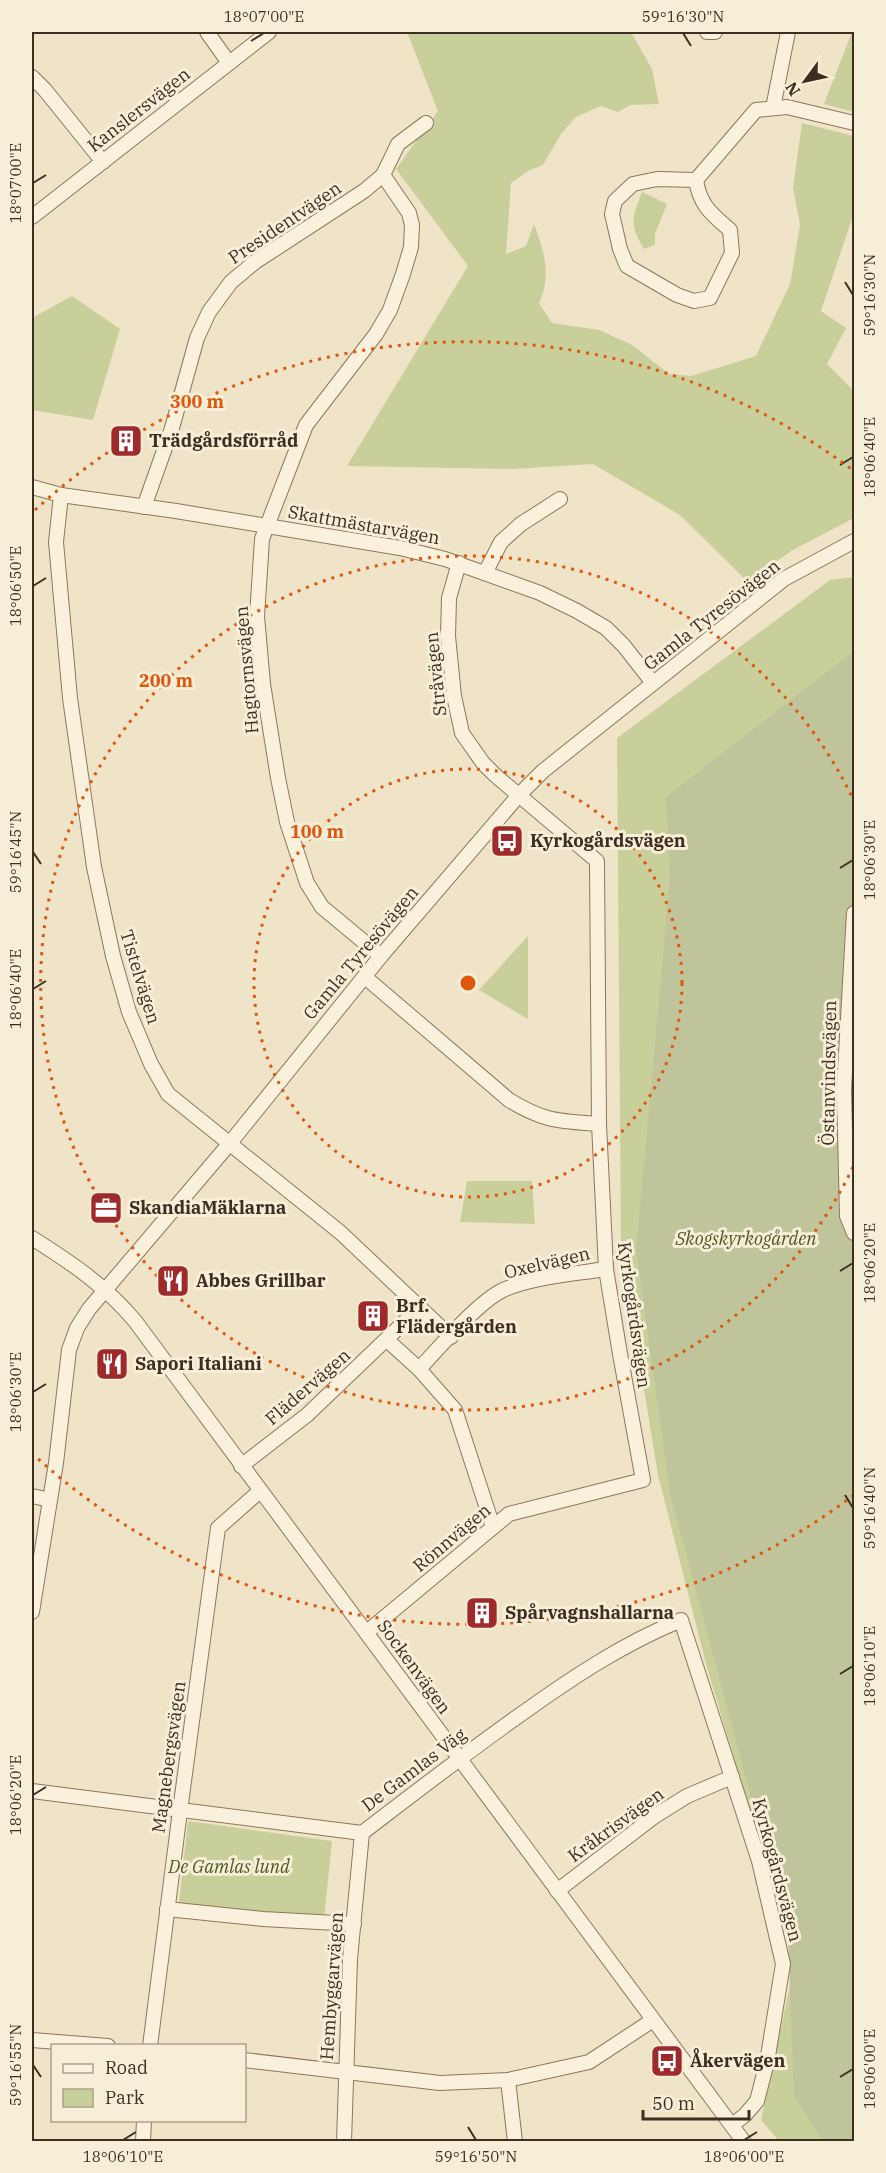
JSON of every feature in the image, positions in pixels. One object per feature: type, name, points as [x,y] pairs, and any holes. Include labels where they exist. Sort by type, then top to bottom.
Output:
[{"type":"street","points":[[207,32],[229,63]]},
{"type":"street","name":"Kanslersvägen","points":[[32,217],[269,32]]},
{"type":"street","points":[[707,32],[716,32]]},
{"type":"street","points":[[773,108],[788,32]]},
{"type":"street","points":[[32,77],[104,162]]},
{"type":"street","points":[[696,180],[657,179],[633,184],[615,201],[612,214],[620,249],[627,266],[677,295],[694,302],[710,298],[732,253],[730,230],[707,210],[698,194],[696,180],[756,110],[787,107],[855,123]]},
{"type":"street","name":"Presidentvägen","points":[[144,507],[172,428],[197,338],[209,312],[231,282],[255,262],[364,191],[383,175],[398,144],[426,123]]},
{"type":"street","name":"Hagtornsvägen","points":[[381,956],[322,908],[307,883],[287,822],[263,684],[257,616],[262,539],[306,425],[376,334],[390,310],[411,247],[412,225],[409,213],[383,175]]},
{"type":"street","name":"Skattmästarvägen","points":[[32,487],[61,495],[400,548],[459,563],[540,593],[606,628],[653,682]]},
{"type":"street","name":"Tistelvägen","points":[[61,495],[56,542],[70,698],[94,867],[113,956],[129,1012],[151,1064],[168,1094],[341,1233],[451,1337]]},
{"type":"street","points":[[485,573],[501,542],[521,524],[560,499]]},
{"type":"street","name":"Gamla Tyresövägen","points":[[32,1612],[50,1500],[69,1350],[77,1328],[89,1309],[230,1143],[381,956],[519,795],[543,771],[784,579],[855,541]]},
{"type":"street","name":"Stråvägen","points":[[459,563],[449,598],[448,636],[454,696],[462,733],[483,763],[519,795]]},
{"type":"street","name":"Kyrkogårdsvägen","points":[[519,795],[597,861],[600,1124],[606,1269],[644,1480]]},
{"type":"street","name":"Östanvindsvägen","points":[[855,913],[847,1216],[855,1233]]},
{"type":"street","points":[[365,977],[509,1100],[531,1114],[550,1120],[600,1124]]},
{"type":"street","name":"Sockenvägen","points":[[32,1238],[105,1289],[135,1321],[744,2142]]},
{"type":"street","name":"Oxelvägen","points":[[419,1369],[484,1303],[502,1290],[535,1281],[606,1269]]},
{"type":"street","name":"Flädervägen","points":[[241,1466],[307,1415],[420,1307]]},
{"type":"street","points":[[387,1340],[419,1369],[455,1410],[492,1527]]},
{"type":"street","name":"Rönnvägen","points":[[367,1632],[509,1514],[644,1480]]},
{"type":"street","name":"Magnebergsvägen","points":[[150,2044],[218,1528],[260,1491]]},
{"type":"street","points":[[32,1497],[50,1500]]},
{"type":"street","name":"Kyrkogårdsvägen","points":[[681,1620],[759,1862],[783,1964],[767,2062],[757,2101],[732,2125]]},
{"type":"street","name":"De Gamlas Väg","points":[[32,1791],[362,1833],[459,1759],[590,1666],[650,1632],[681,1620]]},
{"type":"street","name":"Kråkrisvägen","points":[[557,1891],[655,1815],[687,1796],[732,1777]]},
{"type":"street","name":"Hembyggarvägen","points":[[344,2142],[350,1959],[362,1833]]},
{"type":"street","points":[[167,1909],[263,1919],[354,1924]]},
{"type":"street","points":[[246,2060],[440,2083],[508,2080],[589,2062],[653,2020]]},
{"type":"street","points":[[32,2040],[83,2044]]},
{"type":"street","points":[[508,2080],[515,2142]]},
{"type":"street","points":[[143,2142],[144,2122]]},
{"type":"green space","points":[[407,32],[631,32],[652,69],[659,104],[630,105],[618,112],[601,106],[576,117],[561,134],[543,165],[528,171],[511,183],[506,254],[526,246],[534,224],[541,244],[546,273],[539,303],[552,323],[599,330],[632,345],[669,374],[691,376],[756,356],[790,284],[800,225],[793,187],[802,123],[854,136],[854,213],[821,311],[846,328],[827,364],[854,391],[854,518],[791,551],[748,582],[680,515],[593,464],[513,469],[347,466],[468,266],[396,169],[438,111]]},
{"type":"green space","points":[[852,32],[854,32],[854,112],[824,104]]},
{"type":"green space","points":[[642,192],[667,204],[655,234],[655,245],[644,249],[634,227],[634,215]]},
{"type":"green space","points":[[72,296],[120,329],[93,420],[32,410],[32,318]]},
{"type":"green space","name":"Skogskyrkogården","points":[[854,577],[854,2141],[779,2141],[761,2120],[795,1962],[706,1664],[658,1475],[621,1249],[617,738],[830,580]]},
{"type":"green space","name":"Skogskyrkogården","points":[[854,652],[854,2141],[823,2141],[794,2096],[788,1936],[670,1493],[636,1250],[670,877],[666,797]]},
{"type":"green space","points":[[528,936],[528,1019],[479,990]]},
{"type":"green space","points":[[467,1181],[532,1181],[535,1224],[460,1222]]},
{"type":"green space","name":"De Gamlas lund","points":[[188,1821],[332,1841],[324,1919],[179,1903]]},
{"type":"place","name":"Trädgårdsförråd","points":[[126,441]]},
{"type":"place","name":"Kyrkogårdsvägen","points":[[507,841]]},
{"type":"place","name":"SkandiaMäklarna","points":[[106,1208]]},
{"type":"place","name":"Abbes Grillbar","points":[[173,1281]]},
{"type":"place","name":"Brf. Flädergården","points":[[373,1316]]},
{"type":"place","name":"Sapori Italiani","points":[[112,1364]]},
{"type":"place","name":"Spårvagnshallarna","points":[[482,1613]]},
{"type":"place","name":"Åkervägen","points":[[667,2061]]}]
